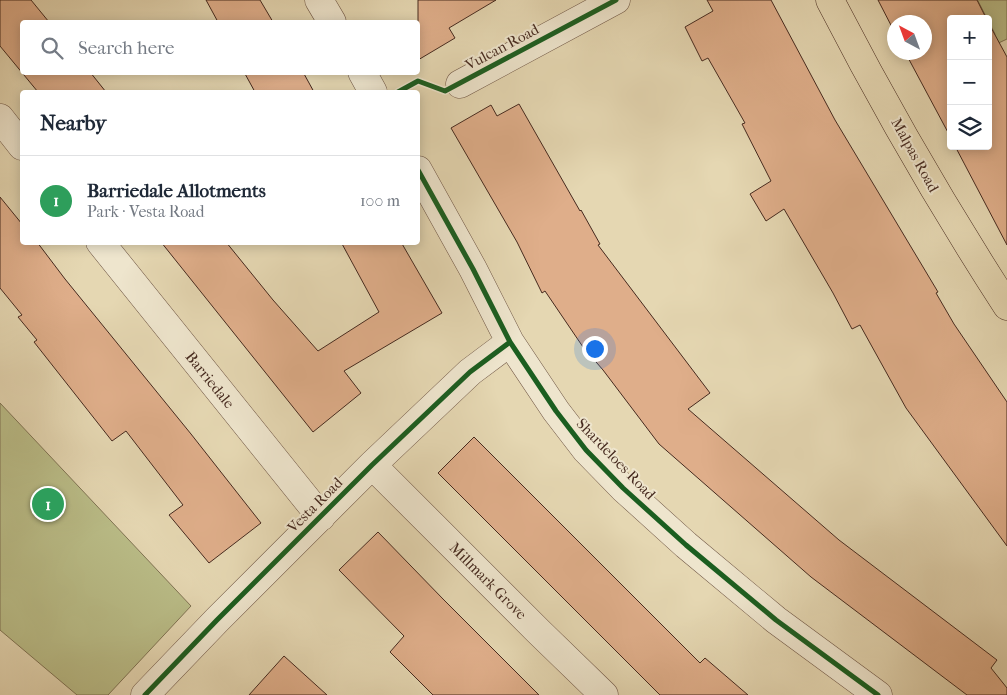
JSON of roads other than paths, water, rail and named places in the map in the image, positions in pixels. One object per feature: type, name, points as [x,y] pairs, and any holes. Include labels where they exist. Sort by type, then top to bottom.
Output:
[{"type":"main road","name":"Malpas Road","points":[[830,0],[852,44],[956,226],[1007,306]]},
{"type":"street","points":[[319,0],[331,20]]},
{"type":"street","name":"Vulcan Road","points":[[460,84],[616,0]]},
{"type":"street","points":[[364,75],[373,90]]},
{"type":"street","points":[[0,118],[20,143]]},
{"type":"street","name":"Shardeloes Road","points":[[420,174],[473,269],[510,342],[556,411],[586,450],[623,488],[686,545],[776,620],[878,695]]},
{"type":"street","name":"Barriedale","points":[[102,245],[321,517]]},
{"type":"street","name":"Vesta Road","points":[[146,694],[372,465],[470,372],[510,342]]},
{"type":"street","name":"Millmark Grove","points":[[372,465],[604,695]]},
{"type":"place","name":"Barriedale Allotments","points":[[48,504]]}]
